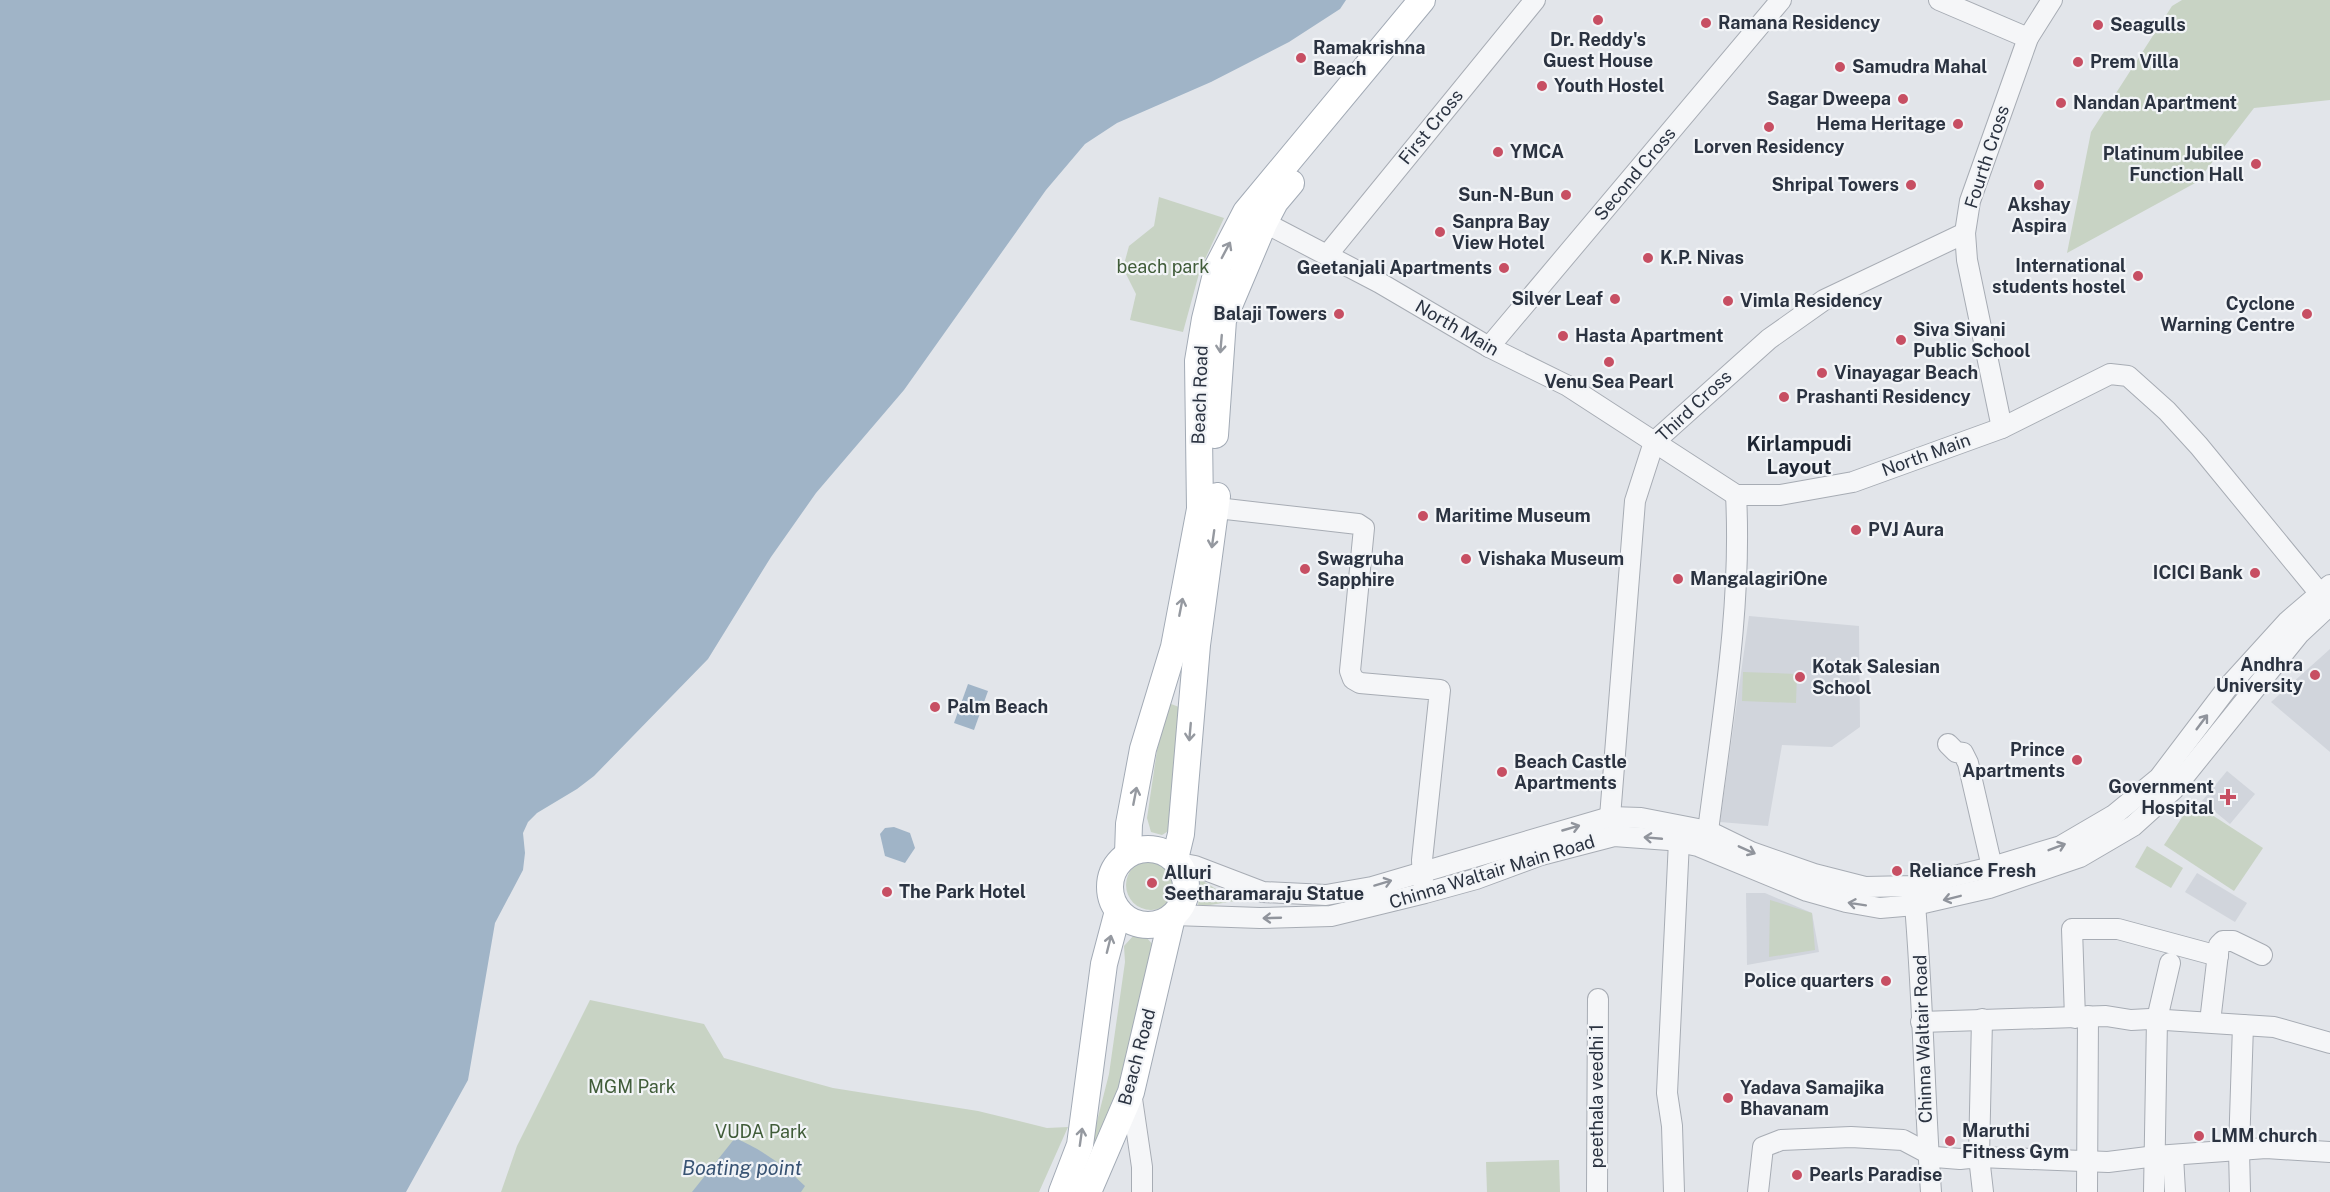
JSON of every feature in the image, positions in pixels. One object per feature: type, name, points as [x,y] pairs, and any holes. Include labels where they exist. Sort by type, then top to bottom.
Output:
[{"type":"main road","name":"Beach Road","points":[[1177,861],[1209,509],[1214,415],[1223,320],[1255,218],[1422,0]]},
{"type":"main road","name":"Beach Road","points":[[1255,218],[1275,202],[1442,0]]},
{"type":"main road","name":"Beach Road","points":[[1128,854],[1129,824],[1143,749],[1174,647],[1209,509]]},
{"type":"main road","points":[[1153,848],[1167,853],[1177,861],[1186,876],[1187,892],[1182,906],[1173,916],[1159,924],[1143,926],[1129,921],[1118,911],[1111,897],[1109,882],[1114,868],[1128,854],[1153,848]]},
{"type":"main road","points":[[1062,1192],[1080,1145],[1104,964],[1118,911]]},
{"type":"main road","name":"Beach Road","points":[[1088,1192],[1131,1092],[1173,916]]},
{"type":"street","name":"First Cross","points":[[1328,254],[1535,0]]},
{"type":"street","name":"Second Cross","points":[[1489,347],[1781,0]]},
{"type":"street","points":[[1939,0],[2028,38]]},
{"type":"street","name":"Fourth Cross","points":[[2002,428],[1967,260],[1965,233],[1970,201],[2028,38],[2052,0]]},
{"type":"street","name":"North Main","points":[[1255,218],[1328,254],[1489,347],[1568,386],[1736,495],[1780,495],[1853,482],[2002,428],[2110,374],[2128,376],[2199,446],[2327,597]]},
{"type":"street","name":"Third Cross","points":[[1610,817],[1635,501],[1654,442],[1769,339],[1824,300],[1965,233]]},
{"type":"street","points":[[1708,831],[1729,666],[1737,556],[1736,495]]},
{"type":"street","points":[[1209,509],[1358,524],[1365,528],[1350,671],[1353,679],[1360,683],[1440,690],[1422,871],[1425,893]]},
{"type":"street","name":"Chinna Waltair Main Road","points":[[1173,916],[1260,918],[1331,916],[1476,879],[1541,855],[1614,836],[1679,841],[1710,850],[1806,891],[1846,903],[1880,908],[1992,867],[2061,846],[2115,815],[2159,778],[2228,687],[2288,621],[2327,597]]},
{"type":"street","name":"Chinna Waltair Main Road","points":[[1177,861],[1263,892],[1326,896],[1372,887],[1610,817],[1641,818],[1708,831],[1751,852],[1814,874],[1865,887],[1944,900],[2039,873],[2080,857],[2133,826],[2174,789],[2327,597]]},
{"type":"street","points":[[1948,744],[1956,752],[1963,753],[1968,763],[1992,867]]},
{"type":"street","points":[[1674,1192],[1672,1126],[1667,1093],[1679,841]]},
{"type":"street","name":"Chinna Waltair Road","points":[[1914,896],[1921,958],[1921,1022],[1931,1192]]},
{"type":"street","points":[[2087,1192],[2082,1017],[2072,929],[2118,929],[2218,956]]},
{"type":"street","points":[[2210,1022],[2220,945],[2228,940],[2262,955]]},
{"type":"street","points":[[2170,963],[2157,1019],[2164,1156],[2175,1192]]},
{"type":"street","name":"peethala veedhi 1","points":[[1597,1192],[1598,999]]},
{"type":"street","points":[[1921,1022],[2082,1017],[2157,1019],[2274,1027],[2330,1043]]},
{"type":"street","points":[[1982,1019],[1979,1157],[1983,1192]]},
{"type":"street","points":[[2240,1192],[2243,1025]]},
{"type":"street","points":[[1131,1092],[1142,1167],[1142,1192]]},
{"type":"street","points":[[1758,1192],[1763,1147],[1781,1140],[1851,1137],[1903,1140],[1915,1145],[1928,1155],[1960,1159],[1979,1157],[2087,1162],[2266,1148],[2330,1152]]},
{"type":"street","points":[[2154,1192],[2164,1156]]},
{"type":"shaded area","name":"Kotak Salesian School","points":[[1749,616],[1859,626],[1860,727],[1832,747],[1782,745],[1768,826],[1720,822]]},
{"type":"shaded area","name":"Andhra University","points":[[2330,649],[2330,752],[2271,702]]},
{"type":"shaded area","name":"Government Hospital","points":[[2227,771],[2255,794],[2230,824],[2202,801]]},
{"type":"shaded area","points":[[2197,873],[2247,903],[2235,922],[2185,892]]},
{"type":"shaded area","points":[[1746,893],[1765,893],[1812,913],[1819,952],[1747,965]]},
{"type":"green space","points":[[2182,0],[2330,0],[2330,100],[2254,108],[2197,182],[2067,253],[2091,132],[2172,6]]},
{"type":"green space","name":"beach park","points":[[1159,197],[1224,218],[1200,270],[1183,332],[1130,320],[1136,294],[1123,268],[1129,246],[1154,226]]},
{"type":"green space","points":[[1743,672],[1797,674],[1796,703],[1742,701]]},
{"type":"green space","points":[[1171,704],[1179,707],[1170,830],[1162,835],[1151,832],[1147,818],[1163,710]]},
{"type":"green space","points":[[2192,802],[2263,848],[2234,891],[2164,845]]},
{"type":"green space","points":[[2147,846],[2183,868],[2171,888],[2135,867]]},
{"type":"green space","points":[[1151,860],[1169,867],[1176,885],[1169,903],[1151,910],[1133,903],[1126,885],[1133,867]]},
{"type":"green space","points":[[1200,879],[1235,901],[1198,907]]},
{"type":"green space","points":[[1770,900],[1812,913],[1815,950],[1769,957]]},
{"type":"green space","points":[[1134,935],[1146,937],[1154,946],[1127,1067],[1079,1192],[1109,1074],[1125,962],[1124,946]]},
{"type":"green space","points":[[590,1000],[704,1024],[724,1058],[833,1088],[978,1111],[1047,1128],[1068,1127],[1039,1192],[501,1192],[517,1146]]},
{"type":"green space","points":[[1559,1160],[1560,1192],[1487,1192],[1486,1162]]},
{"type":"water","points":[[0,0],[1346,0],[1340,9],[1289,42],[1211,82],[1117,123],[1085,144],[1046,190],[904,390],[816,493],[771,557],[708,659],[594,776],[537,813],[528,822],[523,833],[525,853],[523,870],[495,923],[468,1080],[406,1192],[0,1192]]},
{"type":"water","points":[[968,684],[988,691],[974,730],[954,723]]},
{"type":"water","points":[[894,827],[910,833],[915,848],[905,863],[885,856],[880,834],[885,828]]},
{"type":"water","name":"Boating point","points":[[735,1138],[764,1153],[789,1172],[805,1186],[801,1192],[692,1192]]},
{"type":"place","name":"Dr. Reddy's Guest House","points":[[1598,20]]},
{"type":"place","name":"Ramana Residency","points":[[1706,23]]},
{"type":"place","name":"Seagulls","points":[[2098,25]]},
{"type":"place","name":"Ramakrishna Beach","points":[[1301,58]]},
{"type":"place","name":"Prem Villa","points":[[2078,62]]},
{"type":"place","name":"Samudra Mahal","points":[[1840,67]]},
{"type":"place","name":"Youth Hostel","points":[[1542,86]]},
{"type":"place","name":"Sagar Dweepa","points":[[1903,99]]},
{"type":"place","name":"Nandan Apartment","points":[[2061,103]]},
{"type":"place","name":"Hema Heritage","points":[[1958,124]]},
{"type":"place","name":"Lorven Residency","points":[[1769,127]]},
{"type":"place","name":"YMCA","points":[[1498,152]]},
{"type":"place","name":"Platinum Jubilee Function Hall","points":[[2256,164]]},
{"type":"place","name":"Shripal Towers","points":[[1911,185]]},
{"type":"place","name":"Akshay Aspira","points":[[2039,185]]},
{"type":"place","name":"Sun-N-Bun","points":[[1566,195]]},
{"type":"place","name":"Sanpra Bay View Hotel","points":[[1440,232]]},
{"type":"place","name":"K.P. Nivas","points":[[1648,258]]},
{"type":"place","name":"Geetanjali Apartments","points":[[1504,268]]},
{"type":"place","name":"International students hostel","points":[[2138,276]]},
{"type":"place","name":"Silver Leaf","points":[[1615,299]]},
{"type":"place","name":"Vimla Residency","points":[[1728,301]]},
{"type":"place","name":"Balaji Towers","points":[[1339,314]]},
{"type":"place","name":"Cyclone Warning Centre","points":[[2307,314]]},
{"type":"place","name":"Hasta Apartment","points":[[1563,336]]},
{"type":"place","name":"Siva Sivani Public School","points":[[1901,340]]},
{"type":"place","name":"Venu Sea Pearl","points":[[1609,362]]},
{"type":"place","name":"Vinayagar Beach","points":[[1822,373]]},
{"type":"place","name":"Prashanti Residency","points":[[1784,397]]},
{"type":"place","name":"Maritime Museum","points":[[1423,516]]},
{"type":"place","name":"PVJ Aura","points":[[1856,530]]},
{"type":"place","name":"Vishaka Museum","points":[[1466,559]]},
{"type":"place","name":"Swagruha Sapphire","points":[[1305,569]]},
{"type":"place","name":"ICICI Bank","points":[[2255,573]]},
{"type":"place","name":"MangalagiriOne","points":[[1678,579]]},
{"type":"place","name":"Andhra University","points":[[2315,675]]},
{"type":"place","name":"Kotak Salesian School","points":[[1800,677]]},
{"type":"place","name":"Palm Beach","points":[[935,707]]},
{"type":"place","name":"Prince Apartments","points":[[2077,760]]},
{"type":"place","name":"Beach Castle Apartments","points":[[1502,772]]},
{"type":"place","name":"Government Hospital","points":[[2228,797]]},
{"type":"place","name":"Reliance Fresh","points":[[1897,871]]},
{"type":"place","name":"Alluri Seetharamaraju Statue","points":[[1152,883]]},
{"type":"place","name":"The Park Hotel","points":[[887,892]]},
{"type":"place","name":"Police quarters","points":[[1886,981]]},
{"type":"place","name":"Yadava Samajika Bhavanam","points":[[1728,1098]]},
{"type":"place","name":"LMM church","points":[[2199,1136]]},
{"type":"place","name":"Maruthi Fitness Gym","points":[[1950,1141]]},
{"type":"place","name":"Pearls Paradise","points":[[1797,1175]]},
{"type":"district","name":"Kirlampudi Layout","points":[[1799,456]]},
{"type":"park label","name":"MGM Park","points":[[632,1087]]},
{"type":"park label","name":"VUDA Park","points":[[761,1132]]}]
